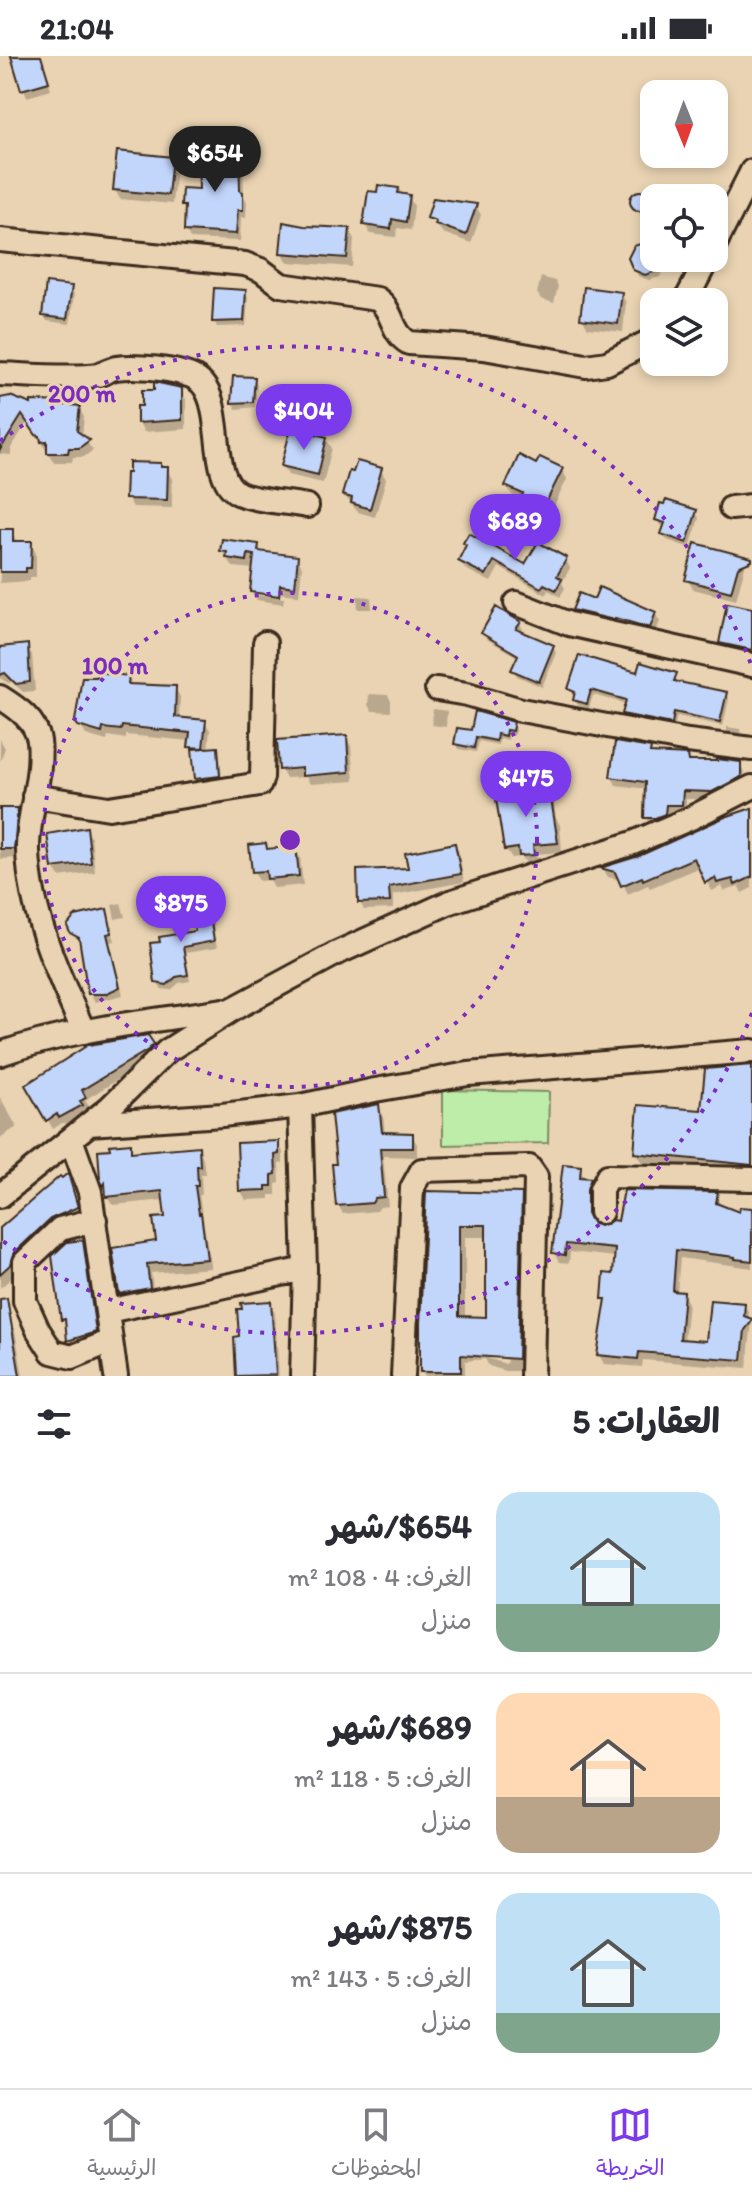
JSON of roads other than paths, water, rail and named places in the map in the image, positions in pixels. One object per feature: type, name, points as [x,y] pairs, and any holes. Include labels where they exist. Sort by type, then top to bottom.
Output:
[{"type":"street","points":[[728,218],[752,171]]},
{"type":"street","points":[[0,240],[245,264],[261,270],[281,285],[377,299],[385,304],[393,328],[409,343],[484,348],[586,366],[607,363],[640,346]]},
{"type":"street","points":[[0,374],[99,375],[115,368],[140,368],[185,374],[197,379],[211,405],[223,474],[229,485],[239,494],[307,506]]},
{"type":"street","points":[[516,603],[569,624],[752,665]]},
{"type":"street","points":[[34,796],[109,808],[260,784],[265,643]]},
{"type":"street","points":[[437,689],[467,694],[521,710],[688,741],[752,749]]},
{"type":"street","points":[[0,697],[24,713],[39,740],[28,849],[31,882],[59,978],[84,1032]]},
{"type":"street","points":[[0,1196],[89,1124],[167,1051],[233,1009],[337,953],[450,902],[633,843],[752,787]]},
{"type":"street","points":[[0,1054],[31,1043],[84,1032],[233,1009]]},
{"type":"street","points":[[89,1124],[300,1106],[468,1074],[752,1051]]},
{"type":"street","points":[[300,1106],[305,1269],[302,1376]]},
{"type":"street","points":[[71,1139],[90,1192],[116,1376]]},
{"type":"street","points":[[403,1376],[412,1188],[416,1177],[422,1170],[529,1167],[536,1177],[532,1376]]},
{"type":"street","points":[[601,1212],[601,1189],[608,1176],[752,1179]]},
{"type":"street","points":[[95,1220],[60,1229],[25,1262],[25,1301],[52,1352],[72,1357],[111,1341]]},
{"type":"street","points":[[108,1311],[305,1269]]}]
